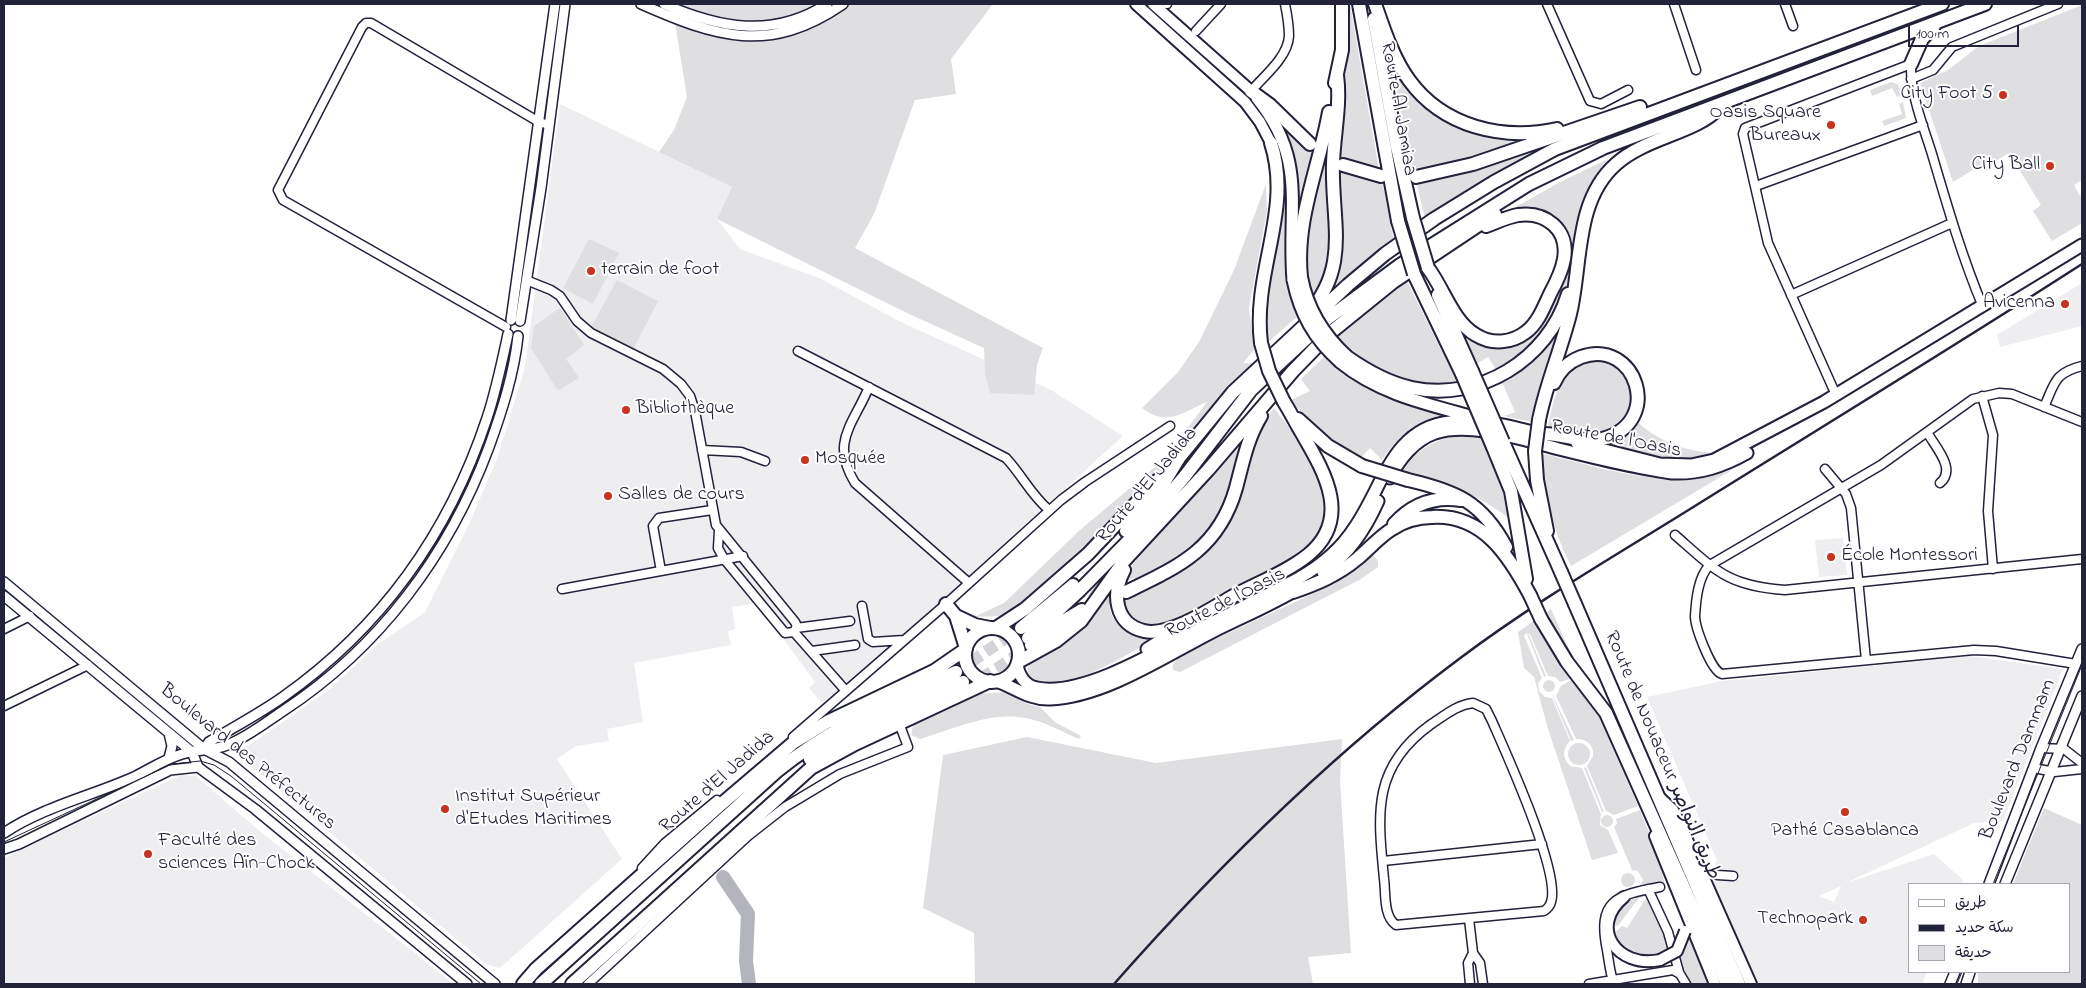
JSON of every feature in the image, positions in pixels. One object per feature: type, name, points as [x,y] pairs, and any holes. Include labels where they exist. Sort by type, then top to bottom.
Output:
[{"type":"highway","points":[[1342,4],[1342,50],[1338,75],[1301,228],[1297,278],[1319,325],[1343,359],[1379,377],[1411,388],[1446,391],[1488,381],[1517,366],[1547,335],[1567,298],[1591,201],[1611,168],[1642,145],[1705,120],[1722,104]]},
{"type":"highway","name":"Route Al Jamiaa","points":[[1359,4],[1398,221],[1414,274],[1467,372]]},
{"type":"highway","name":"Route Al Jamiaa","points":[[1371,4],[1397,148],[1413,218],[1428,268]]},
{"type":"highway","points":[[1375,4],[1400,66],[1422,94],[1447,114],[1473,126],[1504,133],[1533,132],[1594,122]]},
{"type":"highway","points":[[1286,351],[1348,285],[1386,254],[1434,220],[1526,164],[1590,135],[1942,4]]},
{"type":"highway","points":[[1286,351],[1385,276],[1529,184],[1603,148],[1986,4]]},
{"type":"highway","points":[[1416,177],[1473,164],[1716,82],[1832,40],[1898,21]]},
{"type":"highway","points":[[1912,64],[1922,39],[1927,32],[1942,21]]},
{"type":"highway","points":[[1900,37],[1909,43],[1912,64]]},
{"type":"highway","points":[[1286,351],[1321,298],[1335,262],[1337,236],[1333,166],[1338,75]]},
{"type":"highway","points":[[1251,91],[1270,105],[1310,144]]},
{"type":"highway","points":[[1017,663],[1073,629],[1088,613],[1124,561],[1293,371],[1330,333],[1371,298],[1522,196],[1563,173],[1697,117],[1722,104]]},
{"type":"highway","points":[[1142,543],[1124,571],[1116,592],[1117,606],[1129,623],[1141,631],[1161,631],[1218,606],[1299,562],[1313,550],[1326,530],[1331,507],[1328,483],[1269,372],[1261,343],[1258,315],[1260,288],[1279,200],[1278,168],[1271,143]]},
{"type":"highway","points":[[1343,164],[1381,176]]},
{"type":"highway","points":[[1428,268],[1458,316],[1477,336],[1494,342],[1503,342],[1512,340],[1527,331],[1540,315],[1561,270],[1565,249],[1561,233],[1550,221],[1529,214],[1510,217],[1469,232]]},
{"type":"highway","points":[[1547,543],[1545,518],[1536,480],[1535,451],[1542,407],[1570,316],[1578,276],[1579,254]]},
{"type":"highway","points":[[1428,268],[1467,372],[1498,444],[1511,491],[1530,595]]},
{"type":"highway","name":"Route d'El Jadida","points":[[1027,637],[1157,494],[1179,458],[1233,392],[1286,351]]},
{"type":"highway","name":"Route d'El Jadida","points":[[1027,637],[1080,590],[1141,528],[1185,476],[1240,403],[1286,351]]},
{"type":"highway","points":[[1542,407],[1562,370],[1571,362],[1587,355],[1604,355],[1620,362],[1632,374],[1638,390],[1635,413],[1626,426],[1616,433],[1595,440],[1542,434]]},
{"type":"highway","points":[[1126,592],[1182,564],[1214,536],[1233,499],[1250,436],[1261,415],[1293,371]]},
{"type":"highway","points":[[1287,406],[1328,446],[1362,466],[1444,489],[1470,502],[1492,524],[1530,595]]},
{"type":"highway","name":"Route de Nouaceur طريق النواصر","points":[[1498,444],[1561,572],[1653,799],[1694,892],[1739,984]]},
{"type":"highway","points":[[966,648],[973,636],[992,628],[1025,609],[1088,554],[1179,458]]},
{"type":"highway","points":[[1292,592],[1340,572],[1386,533],[1404,514],[1424,502],[1446,498],[1470,502]]},
{"type":"highway","points":[[1386,533],[1401,524],[1418,518],[1444,517],[1460,520],[1489,536],[1515,566]]},
{"type":"highway","name":"Route de Nouaceur طريق النواصر","points":[[1530,595],[1558,648],[1606,712],[1653,799]]},
{"type":"highway","points":[[946,604],[956,616],[966,648],[966,660],[970,671],[979,678],[993,681]]},
{"type":"highway","points":[[1027,637],[1060,623],[1082,610]]},
{"type":"highway","points":[[572,984],[801,776],[826,758],[1011,673],[1017,663],[1018,650],[1014,640],[1006,632],[976,625],[956,616]]},
{"type":"highway","name":"Route d'El Jadida","points":[[523,984],[536,969],[718,806],[794,743],[827,722],[934,671],[966,648]]},
{"type":"highway","name":"Route d'El Jadida","points":[[541,984],[777,771],[821,738],[961,680],[922,708],[870,725],[826,748],[784,781],[562,984]]},
{"type":"highway","points":[[536,969],[556,962],[570,951],[685,845],[744,802]]},
{"type":"highway","name":"Route de Nouaceur طريق النواصر","points":[[1694,892],[1727,984]]},
{"type":"main road","points":[[1136,4],[1245,102],[1260,122],[1271,143]]},
{"type":"main road","points":[[1153,4],[1251,91],[1279,131],[1290,159],[1297,278]]},
{"type":"main road","points":[[1824,402],[2082,246]]},
{"type":"main road","points":[[1343,359],[1360,378],[1389,392],[1492,422]]},
{"type":"main road","name":"Route de l'Oasis","points":[[1017,663],[1024,680],[1039,688],[1074,686],[1107,674],[1299,578],[1322,564],[1336,551],[1356,526],[1390,462],[1404,444],[1414,436],[1441,423],[1461,421],[1492,422],[1660,464],[1691,465],[1714,460],[1734,452],[1824,402]]},
{"type":"main road","name":"Route de l'Oasis","points":[[993,681],[1029,696],[1043,699],[1083,693],[1126,676],[1292,592],[1329,568],[1351,547],[1370,518],[1400,462],[1416,444],[1434,434],[1455,429],[1478,431],[1653,471],[1694,473],[1715,468],[1735,460],[1803,419],[1824,402]]},
{"type":"main road","points":[[1107,674],[1218,606]]},
{"type":"main road","points":[[1715,984],[1647,815],[1653,799],[1673,810],[1751,984]]},
{"type":"main road","points":[[1624,897],[1617,902],[1610,914],[1608,927],[1612,942],[1618,951],[1629,959],[1646,962],[1660,960],[1677,951],[1685,932],[1684,920],[1672,887],[1671,875]]},
{"type":"street","points":[[518,336],[511,326],[555,4]]},
{"type":"street","points":[[204,749],[209,742],[282,698],[330,660],[373,617],[412,570],[445,519],[475,453],[496,389],[511,326],[526,280],[565,4]]},
{"type":"street","points":[[641,4],[695,27],[740,36],[786,31],[807,24],[843,4]]},
{"type":"street","points":[[664,4],[698,19],[740,27],[782,23],[827,4]]},
{"type":"street","points":[[1196,31],[1221,4]]},
{"type":"street","points":[[1251,91],[1282,55],[1287,46],[1289,30],[1285,4]]},
{"type":"street","points":[[1547,4],[1590,101],[1601,104],[1628,90]]},
{"type":"street","points":[[1674,4],[1696,70]]},
{"type":"street","points":[[1785,4],[1793,26]]},
{"type":"street","points":[[1911,79],[1933,70],[1952,47],[2058,4]]},
{"type":"street","points":[[4,833],[61,805],[134,777],[169,758],[228,745],[297,702],[348,660],[384,624],[422,576],[456,522],[482,466],[509,385],[518,336],[524,328],[511,326],[283,200],[278,190],[362,27],[366,23],[371,23],[539,122],[549,125]]},
{"type":"street","points":[[1836,395],[1768,242],[1743,134],[1745,128],[1912,64],[1911,79],[1923,125],[1966,267],[1983,307]]},
{"type":"street","points":[[1756,186],[1923,125]]},
{"type":"street","points":[[1791,295],[1952,222]]},
{"type":"street","points":[[526,280],[551,290],[560,296],[578,321],[591,333],[663,369],[676,378],[686,390],[692,403],[712,510],[719,530],[795,622],[795,630],[846,691]]},
{"type":"street","points":[[798,351],[1006,458],[1029,490],[1049,510]]},
{"type":"street","points":[[2044,407],[2057,377],[2082,366]]},
{"type":"street","points":[[869,387],[844,442],[843,460],[848,472],[855,483],[969,583]]},
{"type":"street","points":[[2076,664],[1982,650],[1717,672],[1713,668],[1699,633],[1695,616],[1701,580],[1710,566],[1889,460],[1966,402],[1982,396],[1999,393],[2012,394],[2082,422]]},
{"type":"street","points":[[1982,396],[1994,435],[1988,511],[1993,569]]},
{"type":"street","points":[[624,891],[665,842],[824,711],[1049,510],[1085,482],[1170,426]]},
{"type":"street","points":[[1927,432],[1948,468],[1946,477],[1940,483]]},
{"type":"street","points":[[702,450],[741,452],[765,461]]},
{"type":"street","points":[[1824,469],[1849,500],[1853,518],[1866,660]]},
{"type":"street","points":[[661,571],[655,521],[661,517],[712,510]]},
{"type":"street","points":[[719,530],[718,548],[724,560],[787,634],[795,630],[850,621]]},
{"type":"street","points":[[1675,535],[1710,566],[1735,581],[1772,589],[1800,589],[2082,559]]},
{"type":"street","points":[[562,588],[742,556]]},
{"type":"street","name":"Boulevard des Préfectures","points":[[4,582],[204,749],[229,762],[495,984]]},
{"type":"street","name":"Boulevard des Préfectures","points":[[12,588],[4,595],[192,752],[198,767],[255,809],[467,984]]},
{"type":"street","points":[[4,602],[14,603],[24,598]]},
{"type":"street","points":[[862,606],[868,639],[873,642],[904,640]]},
{"type":"street","points":[[4,628],[30,616]]},
{"type":"street","points":[[812,652],[855,645]]},
{"type":"street","name":"Boulevard Dammam","points":[[1989,883],[2041,748],[2082,649]]},
{"type":"street","points":[[4,706],[88,665]]},
{"type":"street","name":"Boulevard Dammam","points":[[2005,883],[2082,696]]},
{"type":"street","points":[[1473,703],[1486,709],[1542,844],[1552,896],[1548,908],[1544,911],[1396,925],[1388,915],[1383,861],[1380,808],[1385,780],[1392,765],[1406,746],[1422,731],[1454,708],[1473,703]]},
{"type":"street","points":[[588,984],[748,836],[785,806],[840,774],[908,747],[899,723]]},
{"type":"street","points":[[169,733],[172,746],[169,758]]},
{"type":"street","points":[[228,745],[226,754],[229,762]]},
{"type":"street","points":[[2041,748],[2060,748],[2070,753],[2082,763]]},
{"type":"street","points":[[2064,772],[2071,764],[2070,753]]},
{"type":"street","points":[[4,849],[19,844],[170,770],[198,767]]},
{"type":"street","points":[[2034,768],[2050,772],[2082,769]]},
{"type":"street","points":[[1383,861],[1542,844]]},
{"type":"street","points":[[1717,875],[1732,876]]},
{"type":"street","points":[[1614,983],[1603,923],[1610,906],[1624,897],[1660,887]]},
{"type":"street","points":[[1648,889],[1668,932],[1678,972],[1686,984]]},
{"type":"street","points":[[1469,919],[1473,953],[1480,963],[1483,984]]},
{"type":"street","points":[[1470,984],[1468,962],[1473,953]]},
{"type":"street","points":[[1589,984],[1614,983],[1670,970],[1678,972]]},
{"type":"shaded area","points":[[560,104],[732,187],[717,219],[740,249],[819,278],[901,322],[1051,390],[1123,436],[825,706],[809,688],[815,682],[757,603],[732,607],[735,629],[728,631],[731,645],[634,663],[643,722],[607,729],[609,741],[576,746],[557,759],[622,859],[500,968],[486,964],[234,752],[251,744],[330,689],[377,645],[425,612],[469,524],[497,459],[525,367]]},
{"type":"shaded area","name":"Avicenna","points":[[2082,283],[2082,326],[2000,347],[1997,335]]},
{"type":"shaded area","name":"École Montessori","points":[[1843,538],[1847,575],[1819,577],[1815,540]]},
{"type":"shaded area","points":[[1969,656],[2063,669],[2003,821],[1974,823],[1846,883],[1934,854],[1963,880],[1962,883],[1908,883],[1908,973],[1927,973],[1922,984],[1752,984],[1710,882],[1728,880],[1720,878],[1715,865],[1717,860],[1647,697],[1722,681]],"holes":[[[1841,886],[1834,902],[1819,896]]]},
{"type":"shaded area","points":[[181,775],[196,776],[257,829],[454,984],[4,984],[4,858]]},
{"type":"green space","points":[[672,4],[993,4],[951,59],[956,94],[915,100],[874,214],[855,248],[1043,348],[1037,365],[1034,395],[990,393],[985,374],[984,348],[909,314],[717,219],[732,187],[659,152],[674,130],[687,97]]},
{"type":"green space","points":[[1347,4],[1350,4],[1379,170],[1337,155],[1346,54]]},
{"type":"green space","name":"City Foot 5","points":[[2082,5],[2082,180],[2074,185],[2082,199],[2082,223],[2052,241],[2033,211],[2041,205],[2009,153],[1982,169],[1979,166],[1953,182],[1920,83],[1948,70],[1979,46]]},
{"type":"green space","points":[[1393,70],[1420,102],[1451,124],[1488,138],[1529,142],[1433,171],[1429,167],[1412,171]]},
{"type":"green space","points":[[1891,82],[1898,84],[1902,95],[1897,97],[1892,88],[1872,96],[1870,90]]},
{"type":"green space","points":[[1903,102],[1906,118],[1884,126],[1882,121],[1902,114],[1899,104]]},
{"type":"green space","points":[[1270,109],[1314,152],[1298,222],[1298,192],[1291,149],[1279,122]]},
{"type":"green space","points":[[1329,132],[1333,219],[1327,272],[1313,298],[1307,281],[1302,255]]},
{"type":"green space","points":[[1574,136],[1425,219],[1417,185],[1453,176]]},
{"type":"green space","points":[[1274,137],[1281,154],[1285,172],[1289,284],[1292,302],[1299,315],[1267,343],[1263,315],[1284,191],[1280,159]]},
{"type":"green space","points":[[1608,159],[1588,190],[1564,296],[1542,336],[1524,356],[1496,370],[1488,357],[1476,364],[1462,330],[1511,346],[1561,279],[1557,220],[1537,208],[1514,208],[1560,182]]},
{"type":"green space","points":[[1334,166],[1382,180],[1394,242],[1327,296]]},
{"type":"green space","points":[[1266,184],[1267,211],[1249,308],[1254,350],[1243,363],[1253,363],[1220,397],[1159,476],[1070,562],[1006,616],[974,617],[1004,603],[1080,530],[1155,467],[1169,453],[1207,402],[1176,416],[1168,417],[1151,414],[1142,408],[1178,372],[1199,342],[1234,270]]},
{"type":"green space","name":"terrain de foot","points":[[589,239],[619,253],[593,304],[563,288]]},
{"type":"green space","points":[[617,280],[658,301],[633,350],[590,329]]},
{"type":"green space","points":[[1407,281],[1459,386],[1402,381],[1357,359],[1337,337],[1378,302]]},
{"type":"green space","points":[[1569,301],[1531,422],[1504,416],[1515,412],[1503,384],[1491,384],[1507,377]]},
{"type":"green space","points":[[560,308],[584,345],[566,359],[579,378],[558,391],[531,348],[534,326]]},
{"type":"green space","points":[[1324,357],[1337,368],[1379,393],[1442,415],[1424,422],[1408,432],[1394,444],[1382,460],[1370,448],[1361,458],[1323,433],[1306,418],[1291,400],[1310,391],[1301,379]]},
{"type":"green space","points":[[1605,359],[1622,370],[1629,381],[1631,400],[1625,417],[1611,429],[1594,433],[1548,426],[1558,389],[1567,373],[1574,366],[1582,362]]},
{"type":"green space","points":[[1274,408],[1313,462],[1321,481],[1326,500],[1324,520],[1314,538],[1296,557],[1172,622],[1155,628],[1132,622],[1121,602],[1124,598],[1192,563],[1212,546],[1222,532],[1230,515],[1254,441],[1263,423]]},
{"type":"green space","points":[[1635,420],[1663,440],[1695,451],[1718,453],[1703,457],[1660,457],[1601,443]]},
{"type":"green space","points":[[1244,435],[1225,508],[1196,549],[1128,587],[1135,579],[1133,578],[1122,586],[1133,564]]},
{"type":"green space","points":[[1458,436],[1481,438],[1503,488],[1511,520],[1486,503],[1460,490],[1402,472],[1413,458],[1426,447],[1441,440]]},
{"type":"green space","points":[[1540,453],[1612,471],[1660,478],[1684,479],[1732,470],[1571,566],[1564,552],[1550,511]]},
{"type":"green space","points":[[1373,555],[1378,561],[1378,567],[1361,579],[1180,672],[1173,670],[1173,664],[1181,655],[1334,584]]},
{"type":"green space","points":[[1118,560],[1092,603],[1083,610],[1091,590]]},
{"type":"green space","points":[[1109,590],[1111,613],[1120,626],[1136,633],[1156,638],[1113,662],[1077,678],[1060,683],[1045,684],[1032,680],[1027,671],[1033,660],[1066,641],[1079,630],[1096,611]]},
{"type":"green space","points":[[1551,609],[1580,674],[1579,676],[1560,682],[1555,677],[1548,676],[1530,634],[1526,633],[1524,636],[1542,678],[1538,683],[1539,691],[1545,697],[1552,698],[1570,741],[1564,751],[1566,760],[1570,766],[1582,768],[1601,814],[1600,825],[1608,830],[1618,853],[1592,860],[1548,729],[1534,677],[1524,668],[1518,632]]},
{"type":"green space","points":[[1527,634],[1546,676],[1544,677]]},
{"type":"green space","points":[[1582,678],[1638,806],[1614,815],[1606,811],[1587,766],[1593,756],[1591,746],[1586,741],[1576,739],[1556,696],[1561,686],[1571,680]]},
{"type":"green space","points":[[1547,680],[1551,680],[1555,686],[1551,692],[1547,692],[1543,688],[1543,684]]},
{"type":"green space","points":[[1005,692],[1028,704],[1040,707],[1055,722],[1081,736],[1079,739],[1039,722],[1012,716],[972,722],[920,739],[911,735],[913,725],[952,708],[976,694]]},
{"type":"green space","points":[[1552,694],[1574,740],[1571,741]]},
{"type":"green space","points":[[1027,737],[1156,763],[1342,739],[1340,781],[1351,953],[1308,957],[1313,984],[975,984],[974,933],[923,908],[943,755]]},
{"type":"green space","points":[[1575,743],[1583,743],[1590,750],[1590,758],[1583,765],[1575,765],[1568,758],[1568,750]]},
{"type":"green space","points":[[1586,767],[1604,812],[1602,812],[1584,768]]},
{"type":"green space","points":[[2044,808],[2082,825],[2082,984],[1978,984],[1978,973],[2071,973],[2071,883],[2013,883]]},
{"type":"green space","points":[[1640,810],[1657,853],[1665,885],[1657,883],[1637,890],[1643,880],[1638,871],[1632,870],[1614,827],[1617,824],[1616,819]]},
{"type":"green space","points":[[1605,815],[1609,815],[1613,821],[1609,827],[1605,827],[1601,823],[1601,819]]},
{"type":"green space","points":[[1625,873],[1631,873],[1635,880],[1631,887],[1625,887],[1621,883],[1621,877]]},
{"type":"green space","points":[[1642,893],[1644,896],[1638,899],[1618,926],[1613,925],[1619,909],[1626,901]]},
{"type":"green space","points":[[1646,898],[1671,950],[1645,958],[1627,952],[1621,946],[1614,933],[1622,926],[1627,928]]},
{"type":"green space","points":[[1690,937],[1711,984],[1688,984],[1681,960],[1683,950]]},
{"type":"waterway","points":[[723,877],[748,914],[746,961],[749,984]]},
{"type":"tunnel","points":[[1089,607],[1126,592]]},
{"type":"tunnel","points":[[956,672],[1021,628]]},
{"type":"tunnel","points":[[965,687],[997,669],[1031,645]]},
{"type":"tram line","points":[[1993,883],[2082,665]]},
{"type":"tram line","points":[[4,842],[172,764],[200,761],[214,765],[231,776],[481,984]]},
{"type":"tram line","points":[[1957,984],[1962,973]]},
{"type":"railway","points":[[1114,984],[1194,897],[1278,812],[1367,733],[1459,659],[1565,586],[2082,264]]},
{"type":"place","name":"City Foot 5","points":[[2003,95]]},
{"type":"place","name":"Oasis Square Bureaux","points":[[1831,125]]},
{"type":"place","name":"City Ball","points":[[2050,166]]},
{"type":"place","name":"terrain de foot","points":[[591,271]]},
{"type":"place","name":"Avicenna","points":[[2065,304]]},
{"type":"place","name":"Bibliothèque","points":[[626,410]]},
{"type":"place","name":"Mosquée","points":[[805,460]]},
{"type":"place","name":"Salles de cours","points":[[608,496]]},
{"type":"place","name":"École Montessori","points":[[1831,557]]},
{"type":"place","name":"Institut Supérieur d'Etudes Maritimes","points":[[445,809]]},
{"type":"place","name":"Pathé Casablanca","points":[[1845,812]]},
{"type":"place","name":"Faculté des sciences Aïn-Chock","points":[[148,854]]},
{"type":"place","name":"Technopark","points":[[1863,920]]}]
